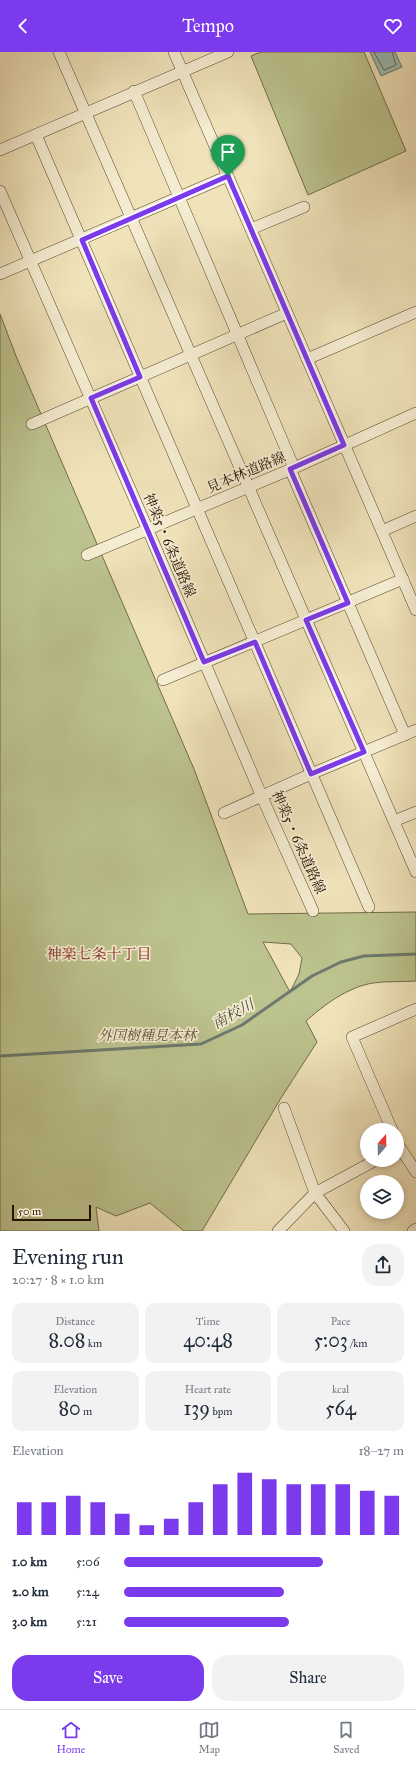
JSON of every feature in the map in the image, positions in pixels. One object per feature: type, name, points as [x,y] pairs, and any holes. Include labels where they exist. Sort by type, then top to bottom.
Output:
[{"type":"street","points":[[59,52],[416,872]]},
{"type":"street","points":[[174,52],[416,610]]},
{"type":"street","points":[[0,150],[85,112],[228,52]]},
{"type":"street","points":[[134,92],[238,335],[348,603],[405,735]]},
{"type":"street","points":[[36,135],[368,907]]},
{"type":"street","points":[[0,274],[228,176]]},
{"type":"street","name":"神楽5・6条道路線","points":[[0,191],[91,398],[262,797],[313,910]]},
{"type":"street","points":[[251,229],[304,207]]},
{"type":"street","points":[[307,359],[416,312]]},
{"type":"street","points":[[32,424],[287,313]]},
{"type":"street","name":"見本林道路線","points":[[87,556],[416,414]]},
{"type":"street","points":[[382,531],[416,516]]},
{"type":"street","points":[[163,680],[403,579]]},
{"type":"street","points":[[224,813],[311,774],[416,730]]},
{"type":"street","points":[[394,821],[416,812]]},
{"type":"street","points":[[389,1123],[352,1037],[416,1009]]},
{"type":"street","points":[[284,1108],[315,1193],[344,1231]]},
{"type":"street","points":[[404,1156],[416,1172]]},
{"type":"street","points":[[278,1231],[315,1193],[363,1167]]},
{"type":"green space","points":[[261,52],[364,52],[406,151],[308,195],[251,56]]},
{"type":"green space","name":"外国樹種見本林","points":[[0,314],[16,356],[194,769],[248,914],[416,912],[416,981],[373,983],[355,988],[329,1003],[306,1021],[317,1042],[281,1098],[202,1231],[184,1231],[150,1203],[116,1216],[96,1207],[99,1231],[0,1231]],"holes":[[[263,942],[291,944],[302,958],[299,974],[290,992]]]},
{"type":"water","points":[[370,52],[395,52],[402,67],[381,76]]},
{"type":"waterway","name":"南校川","points":[[0,1056],[201,1044],[242,1025],[312,976],[341,962],[364,956],[416,954]]},
{"type":"district","name":"神楽七条十丁目","points":[[99,954]]},
{"type":"route","points":[[228,176],[344,445],[290,469],[348,603],[306,620],[364,752],[311,774],[255,642],[204,662],[91,398],[140,377],[82,240],[228,176]]}]
